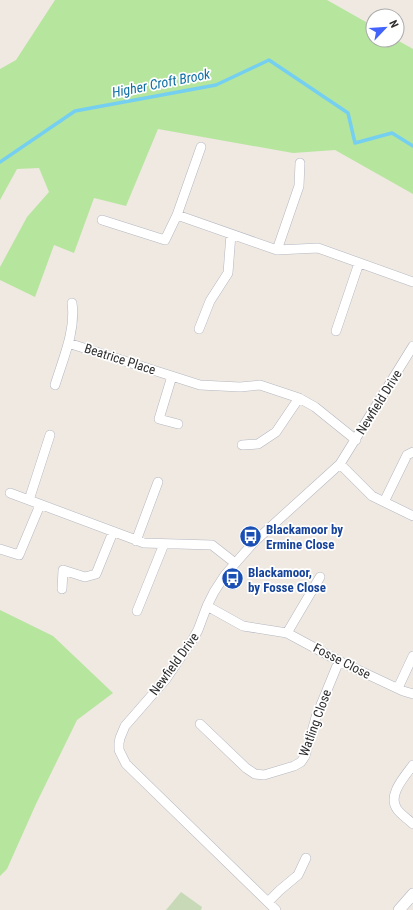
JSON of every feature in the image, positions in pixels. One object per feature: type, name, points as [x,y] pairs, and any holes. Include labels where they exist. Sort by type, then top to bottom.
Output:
[{"type":"street","points":[[102,220],[165,240],[176,215],[201,147]]},
{"type":"street","points":[[277,250],[299,186],[300,163]]},
{"type":"street","points":[[176,215],[277,250],[318,248],[413,282]]},
{"type":"street","points":[[199,329],[210,301],[228,273],[231,234]]},
{"type":"street","points":[[336,331],[359,263]]},
{"type":"street","name":"Beatrice Place","points":[[55,385],[68,343],[73,314],[72,303]]},
{"type":"street","name":"Beatrice Place","points":[[68,343],[200,385],[240,387],[260,385],[299,398],[315,407],[356,440]]},
{"type":"street","name":"Newfield Drive","points":[[276,910],[126,764],[119,750],[120,738],[125,726],[166,679],[176,664],[198,630],[214,592],[235,563],[254,542],[340,464],[413,346]]},
{"type":"street","name":"Beatrice Place","points":[[172,376],[159,419],[178,424]]},
{"type":"street","points":[[242,445],[258,444],[276,432],[299,398]]},
{"type":"street","points":[[29,500],[50,435]]},
{"type":"street","points":[[384,502],[407,455],[413,452]]},
{"type":"street","points":[[340,464],[372,496],[413,516]]},
{"type":"street","points":[[136,541],[158,482]]},
{"type":"street","points":[[10,493],[144,544],[212,545],[235,563]]},
{"type":"street","points":[[0,549],[19,555],[40,505]]},
{"type":"street","points":[[62,589],[63,570],[85,577],[96,574],[113,532]]},
{"type":"street","points":[[137,611],[164,544]]},
{"type":"street","points":[[287,633],[320,577]]},
{"type":"street","name":"Fosse Close","points":[[207,606],[243,626],[287,633],[339,661],[413,694]]},
{"type":"street","points":[[398,688],[413,656]]},
{"type":"street","name":"Watling Close","points":[[200,724],[246,768],[255,774],[264,775],[294,766],[301,762],[305,756],[316,717],[339,661]]},
{"type":"street","points":[[413,765],[399,786],[394,796],[394,802],[397,809],[413,824]]},
{"type":"street","points":[[268,902],[298,875],[306,858]]},
{"type":"street","points":[[399,910],[413,894]]},
{"type":"green space","points":[[55,0],[327,0],[365,21],[365,48],[405,48],[405,44],[413,49],[413,194],[335,150],[293,153],[158,129],[126,206],[94,198],[74,253],[54,245],[35,297],[0,280],[0,267],[27,217],[49,192],[39,168],[17,169],[0,200],[0,69],[16,60]]},
{"type":"green space","points":[[0,610],[53,636],[113,693],[77,720],[36,804],[7,869],[0,876]]},
{"type":"green space","points":[[181,892],[202,907],[201,910],[166,910]]},
{"type":"waterway","name":"Higher Croft Brook","points":[[0,162],[75,111],[216,85],[269,60],[348,113],[355,143],[392,133],[413,146]]},
{"type":"place","name":"Blackamoor by Ermine Close","points":[[250,536]]},
{"type":"place","name":"Blackamoor, by Fosse Close","points":[[232,579]]}]
